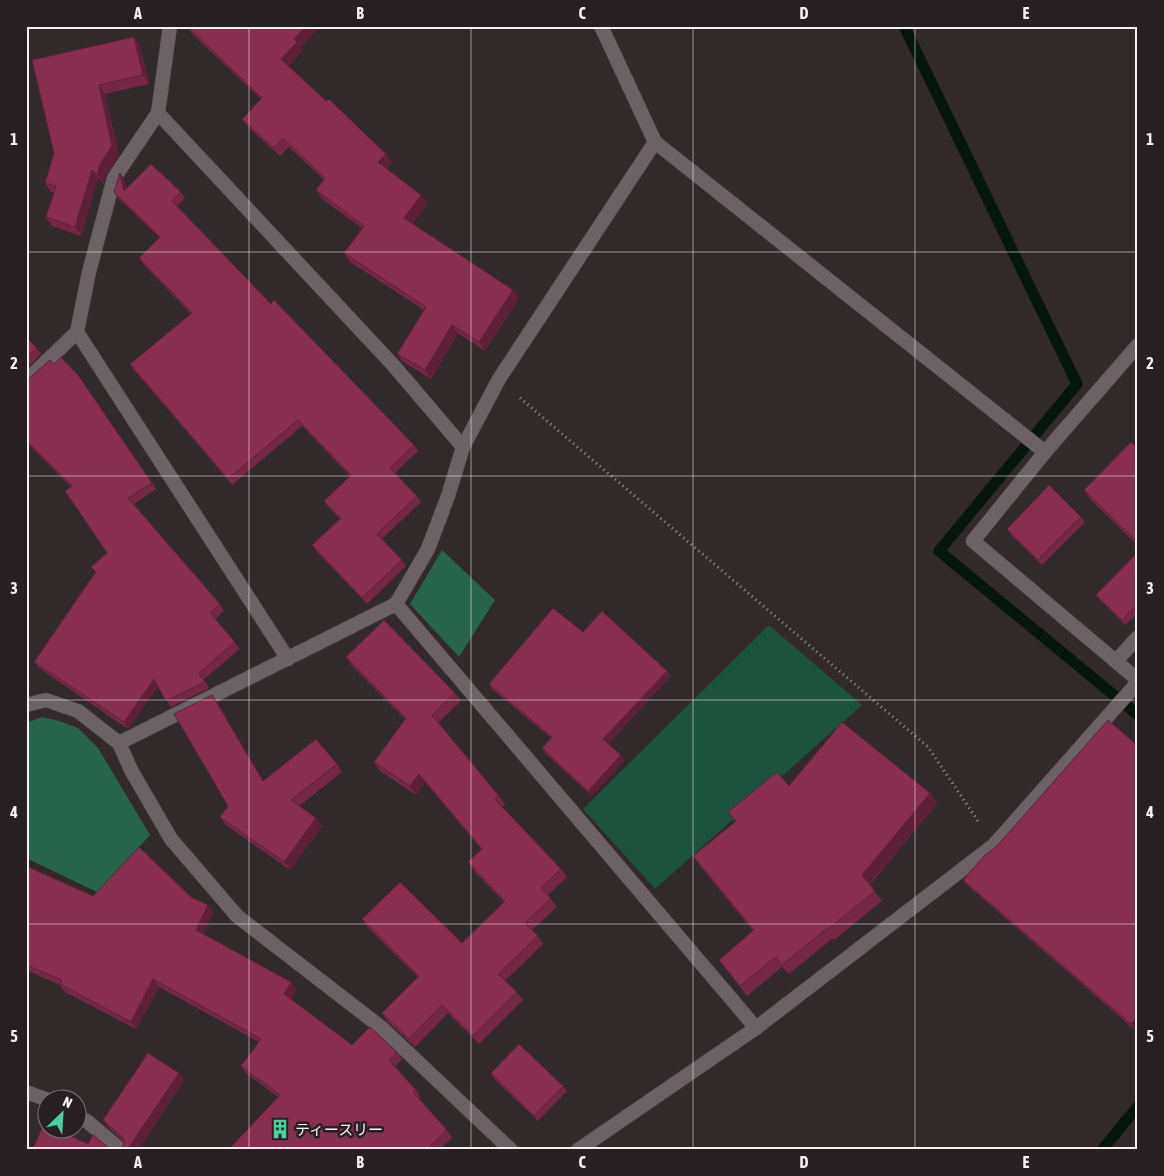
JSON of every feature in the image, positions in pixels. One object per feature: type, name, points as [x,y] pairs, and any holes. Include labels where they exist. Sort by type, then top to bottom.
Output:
[{"type":"street","points":[[26,381],[77,332],[89,272],[114,178],[158,113],[170,26]]},
{"type":"street","points":[[601,26],[655,142],[1045,452]]},
{"type":"street","points":[[158,113],[394,366],[463,447]]},
{"type":"street","points":[[119,743],[396,604],[428,549],[448,496],[463,447],[499,379],[655,142]]},
{"type":"street","points":[[77,332],[288,659]]},
{"type":"street","points":[[578,1150],[756,1028],[994,845],[1138,681],[973,541],[1045,452],[1138,345]]},
{"type":"street","points":[[396,604],[756,1028]]},
{"type":"street","points":[[1116,661],[1138,637]]},
{"type":"street","points":[[26,705],[46,700],[78,711],[119,743],[131,770],[171,839],[237,916],[382,1028],[511,1150]]},
{"type":"street","points":[[26,1092],[38,1096]]},
{"type":"street","points":[[88,1122],[121,1150]]},
{"type":"path","points":[[499,379],[928,747],[994,845]]},
{"type":"green space","points":[[442,550],[495,600],[459,657],[410,604]]},
{"type":"green space","points":[[769,625],[862,705],[655,889],[583,809]]},
{"type":"green space","points":[[42,717],[78,728],[98,748],[150,835],[97,892],[26,858],[26,723]]},
{"type":"building","points":[[187,26],[306,26],[294,39],[297,42],[281,59],[326,101],[329,99],[386,154],[378,162],[421,195],[404,218],[513,290],[479,342],[452,325],[425,370],[397,354],[426,307],[344,253],[364,226],[316,190],[325,178],[283,138],[274,148],[242,119],[262,98]]},
{"type":"building","points":[[134,37],[143,75],[99,85],[112,146],[100,164],[97,175],[92,170],[75,227],[46,217],[56,186],[45,183],[54,153],[32,60]]},
{"type":"building","points":[[151,164],[181,192],[172,201],[271,304],[274,300],[414,445],[390,468],[417,496],[377,534],[402,560],[362,598],[312,545],[341,518],[324,501],[351,475],[298,420],[228,479],[130,364],[192,313],[139,258],[160,237],[114,192],[120,173],[124,191]]},
{"type":"building","points":[[26,337],[37,348],[26,358]]},
{"type":"building","points":[[61,357],[78,375],[152,483],[128,498],[220,604],[210,613],[235,642],[199,673],[205,682],[166,701],[154,679],[124,722],[34,662],[96,572],[91,567],[107,553],[65,491],[72,486],[26,440],[26,381],[50,360],[54,364]]},
{"type":"building","points":[[1131,442],[1138,449],[1138,543],[1084,490]]},
{"type":"building","points":[[1049,485],[1081,517],[1038,560],[1007,529]]},
{"type":"building","points":[[1135,555],[1138,558],[1138,604],[1122,620],[1096,595]]},
{"type":"building","points":[[553,608],[583,632],[602,611],[667,671],[603,739],[621,755],[588,791],[542,748],[552,737],[489,684]]},
{"type":"building","points":[[384,620],[455,693],[432,715],[499,796],[495,799],[561,869],[541,888],[551,898],[525,923],[538,936],[498,974],[517,992],[473,1036],[442,1005],[409,1039],[382,1013],[419,976],[362,919],[400,882],[462,943],[505,901],[468,862],[482,849],[419,774],[410,786],[374,762],[406,718],[346,657]]},
{"type":"building","points":[[212,695],[263,781],[316,739],[337,764],[291,800],[316,818],[284,862],[220,817],[228,806],[174,714]]},
{"type":"building","points":[[1108,720],[1138,746],[1138,1016],[1131,1024],[963,880],[984,856],[997,846]]},
{"type":"building","points":[[842,722],[930,793],[862,875],[875,891],[782,965],[776,957],[740,986],[719,960],[754,930],[693,856],[736,821],[728,812],[777,772],[789,786]]},
{"type":"building","points":[[139,847],[191,897],[208,905],[196,930],[291,982],[284,994],[352,1045],[370,1027],[397,1052],[389,1060],[416,1090],[413,1092],[447,1130],[431,1145],[435,1150],[228,1150],[280,1095],[241,1066],[261,1039],[153,979],[131,1022],[60,984],[62,980],[26,965],[26,866],[93,896]]},
{"type":"building","points":[[519,1044],[563,1086],[534,1116],[491,1073]]},
{"type":"building","points":[[148,1053],[179,1073],[127,1150],[120,1150],[124,1144],[124,1139],[103,1120]]},
{"type":"building","points":[[93,1135],[110,1149],[114,1150],[32,1150],[38,1137],[75,1138],[88,1144]]},
{"type":"waterway","points":[[904,26],[1077,384],[939,551],[1138,715]]},
{"type":"waterway","points":[[1102,1150],[1138,1106]]},
{"type":"place","name":"ティースリー","points":[[280,1129]]}]
